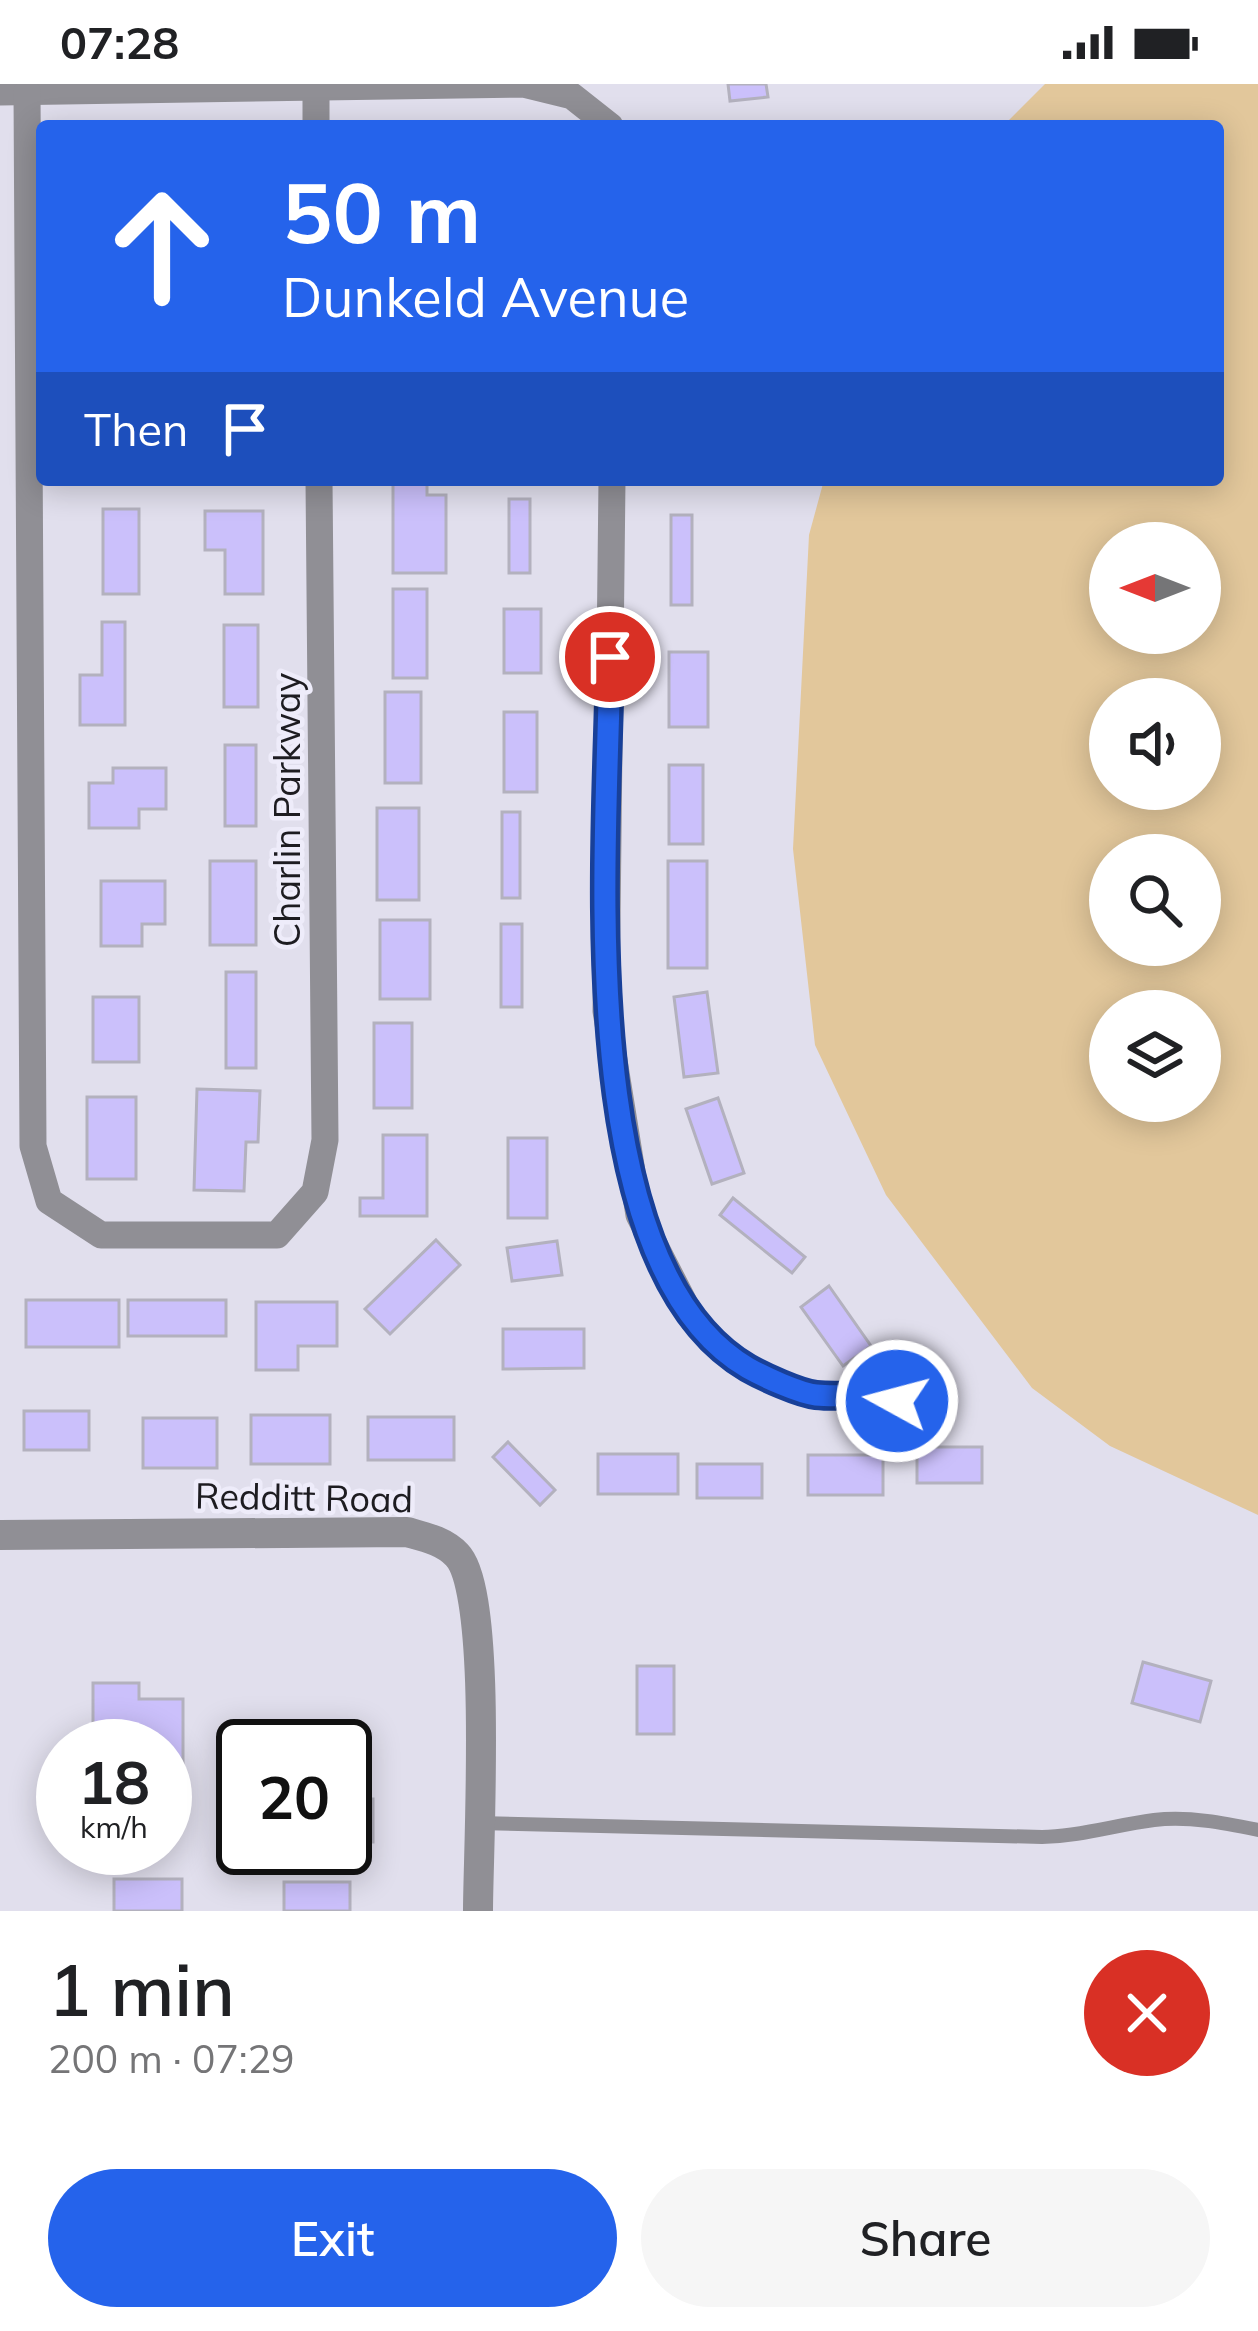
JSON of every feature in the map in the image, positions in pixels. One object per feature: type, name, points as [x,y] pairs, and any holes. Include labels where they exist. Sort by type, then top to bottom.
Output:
[{"type":"street","points":[[13,92],[523,84],[572,96],[602,120]]},
{"type":"street","points":[[316,87],[316,120]]},
{"type":"street","name":"Charlin Parkway","points":[[13,92],[33,1146],[49,1201],[101,1235],[277,1235],[316,1192],[325,1140],[319,486]]},
{"type":"street","points":[[612,486],[606,1011],[639,1215],[693,1320]]},
{"type":"street","name":"Redditt Road","points":[[0,1534],[407,1532],[435,1540],[458,1555],[478,1606],[478,1911]]},
{"type":"lane","points":[[693,1320],[748,1368],[813,1395],[869,1391],[897,1401]]},
{"type":"lane","points":[[478,1823],[1042,1837],[1086,1836],[1156,1820],[1204,1820],[1258,1830]]},
{"type":"shaded area","points":[[1045,84],[1258,84],[1258,1515],[1110,1446],[1032,1388],[886,1195],[815,1045],[793,849],[809,535],[822,486],[1224,486],[1224,120],[1009,120]]},
{"type":"building","points":[[728,84],[766,84],[768,97],[730,101]]},
{"type":"building","points":[[393,486],[427,486],[427,495],[446,495],[446,573],[393,573]]},
{"type":"building","points":[[509,499],[530,499],[530,573],[509,573]]},
{"type":"building","points":[[103,509],[139,509],[139,594],[103,594]]},
{"type":"building","points":[[205,511],[263,511],[263,594],[225,594],[225,550],[205,550]]},
{"type":"building","points":[[671,515],[692,515],[692,605],[671,605]]},
{"type":"building","points":[[393,589],[427,589],[427,678],[393,678]]},
{"type":"building","points":[[504,609],[541,609],[541,673],[504,673]]},
{"type":"building","points":[[102,622],[125,622],[125,725],[80,725],[80,675],[102,675]]},
{"type":"building","points":[[224,625],[258,625],[258,707],[224,707]]},
{"type":"building","points":[[669,652],[708,652],[708,727],[669,727]]},
{"type":"building","points":[[385,692],[421,692],[421,783],[385,783]]},
{"type":"building","points":[[504,712],[537,712],[537,792],[504,792]]},
{"type":"building","points":[[225,745],[256,745],[256,826],[225,826]]},
{"type":"building","points":[[669,765],[703,765],[703,844],[669,844]]},
{"type":"building","points":[[113,768],[166,768],[166,809],[139,809],[139,828],[89,828],[89,783],[113,783]]},
{"type":"building","points":[[377,808],[419,808],[419,900],[377,900]]},
{"type":"building","points":[[502,812],[520,812],[520,898],[502,898]]},
{"type":"building","points":[[210,861],[256,861],[256,945],[210,945]]},
{"type":"building","points":[[668,861],[707,861],[707,968],[668,968]]},
{"type":"building","points":[[101,881],[165,881],[165,924],[142,924],[142,946],[101,946]]},
{"type":"building","points":[[380,920],[430,920],[430,999],[380,999]]},
{"type":"building","points":[[501,924],[522,924],[522,1007],[501,1007]]},
{"type":"building","points":[[226,972],[256,972],[256,1068],[226,1068]]},
{"type":"building","points":[[707,992],[718,1073],[684,1077],[674,997]]},
{"type":"building","points":[[93,997],[139,997],[139,1062],[93,1062]]},
{"type":"building","points":[[374,1023],[412,1023],[412,1108],[374,1108]]},
{"type":"building","points":[[197,1089],[260,1091],[258,1142],[246,1142],[244,1191],[194,1190]]},
{"type":"building","points":[[87,1097],[136,1097],[136,1179],[87,1179]]},
{"type":"building","points":[[718,1098],[744,1173],[712,1184],[686,1109]]},
{"type":"building","points":[[383,1135],[427,1135],[427,1216],[360,1216],[360,1198],[383,1198]]},
{"type":"building","points":[[508,1138],[547,1138],[547,1218],[508,1218]]},
{"type":"building","points":[[733,1198],[805,1257],[792,1273],[720,1215]]},
{"type":"building","points":[[436,1240],[460,1265],[390,1334],[365,1309]]},
{"type":"building","points":[[557,1241],[562,1275],[512,1281],[507,1248]]},
{"type":"building","points":[[829,1286],[871,1346],[843,1366],[801,1307]]},
{"type":"building","points":[[26,1300],[119,1300],[119,1347],[26,1347]]},
{"type":"building","points":[[128,1300],[226,1300],[226,1336],[128,1336]]},
{"type":"building","points":[[256,1302],[337,1302],[337,1346],[298,1346],[298,1370],[256,1370]]},
{"type":"building","points":[[503,1329],[584,1329],[584,1368],[503,1369]]},
{"type":"building","points":[[24,1411],[89,1411],[89,1450],[24,1450]]},
{"type":"building","points":[[251,1415],[330,1415],[330,1464],[251,1464]]},
{"type":"building","points":[[368,1417],[454,1417],[454,1460],[368,1460]]},
{"type":"building","points":[[143,1418],[217,1418],[217,1468],[143,1468]]},
{"type":"building","points":[[508,1442],[555,1490],[540,1505],[493,1457]]},
{"type":"building","points":[[917,1447],[982,1447],[982,1483],[917,1483]]},
{"type":"building","points":[[598,1454],[678,1454],[678,1494],[598,1494]]},
{"type":"building","points":[[808,1455],[883,1455],[883,1495],[808,1495]]},
{"type":"building","points":[[697,1464],[762,1464],[762,1498],[697,1498]]},
{"type":"building","points":[[1143,1662],[1211,1681],[1200,1722],[1132,1703]]},
{"type":"building","points":[[637,1666],[674,1666],[674,1734],[637,1734]]},
{"type":"building","points":[[93,1683],[139,1683],[139,1699],[183,1699],[183,1719],[93,1719]]},
{"type":"building","points":[[114,1879],[182,1879],[182,1911],[114,1911]]},
{"type":"building","points":[[284,1882],[350,1882],[350,1911],[284,1911]]},
{"type":"route","points":[[610,657],[606,1011],[639,1215],[693,1320],[748,1368],[813,1395],[869,1391],[897,1401]]}]
